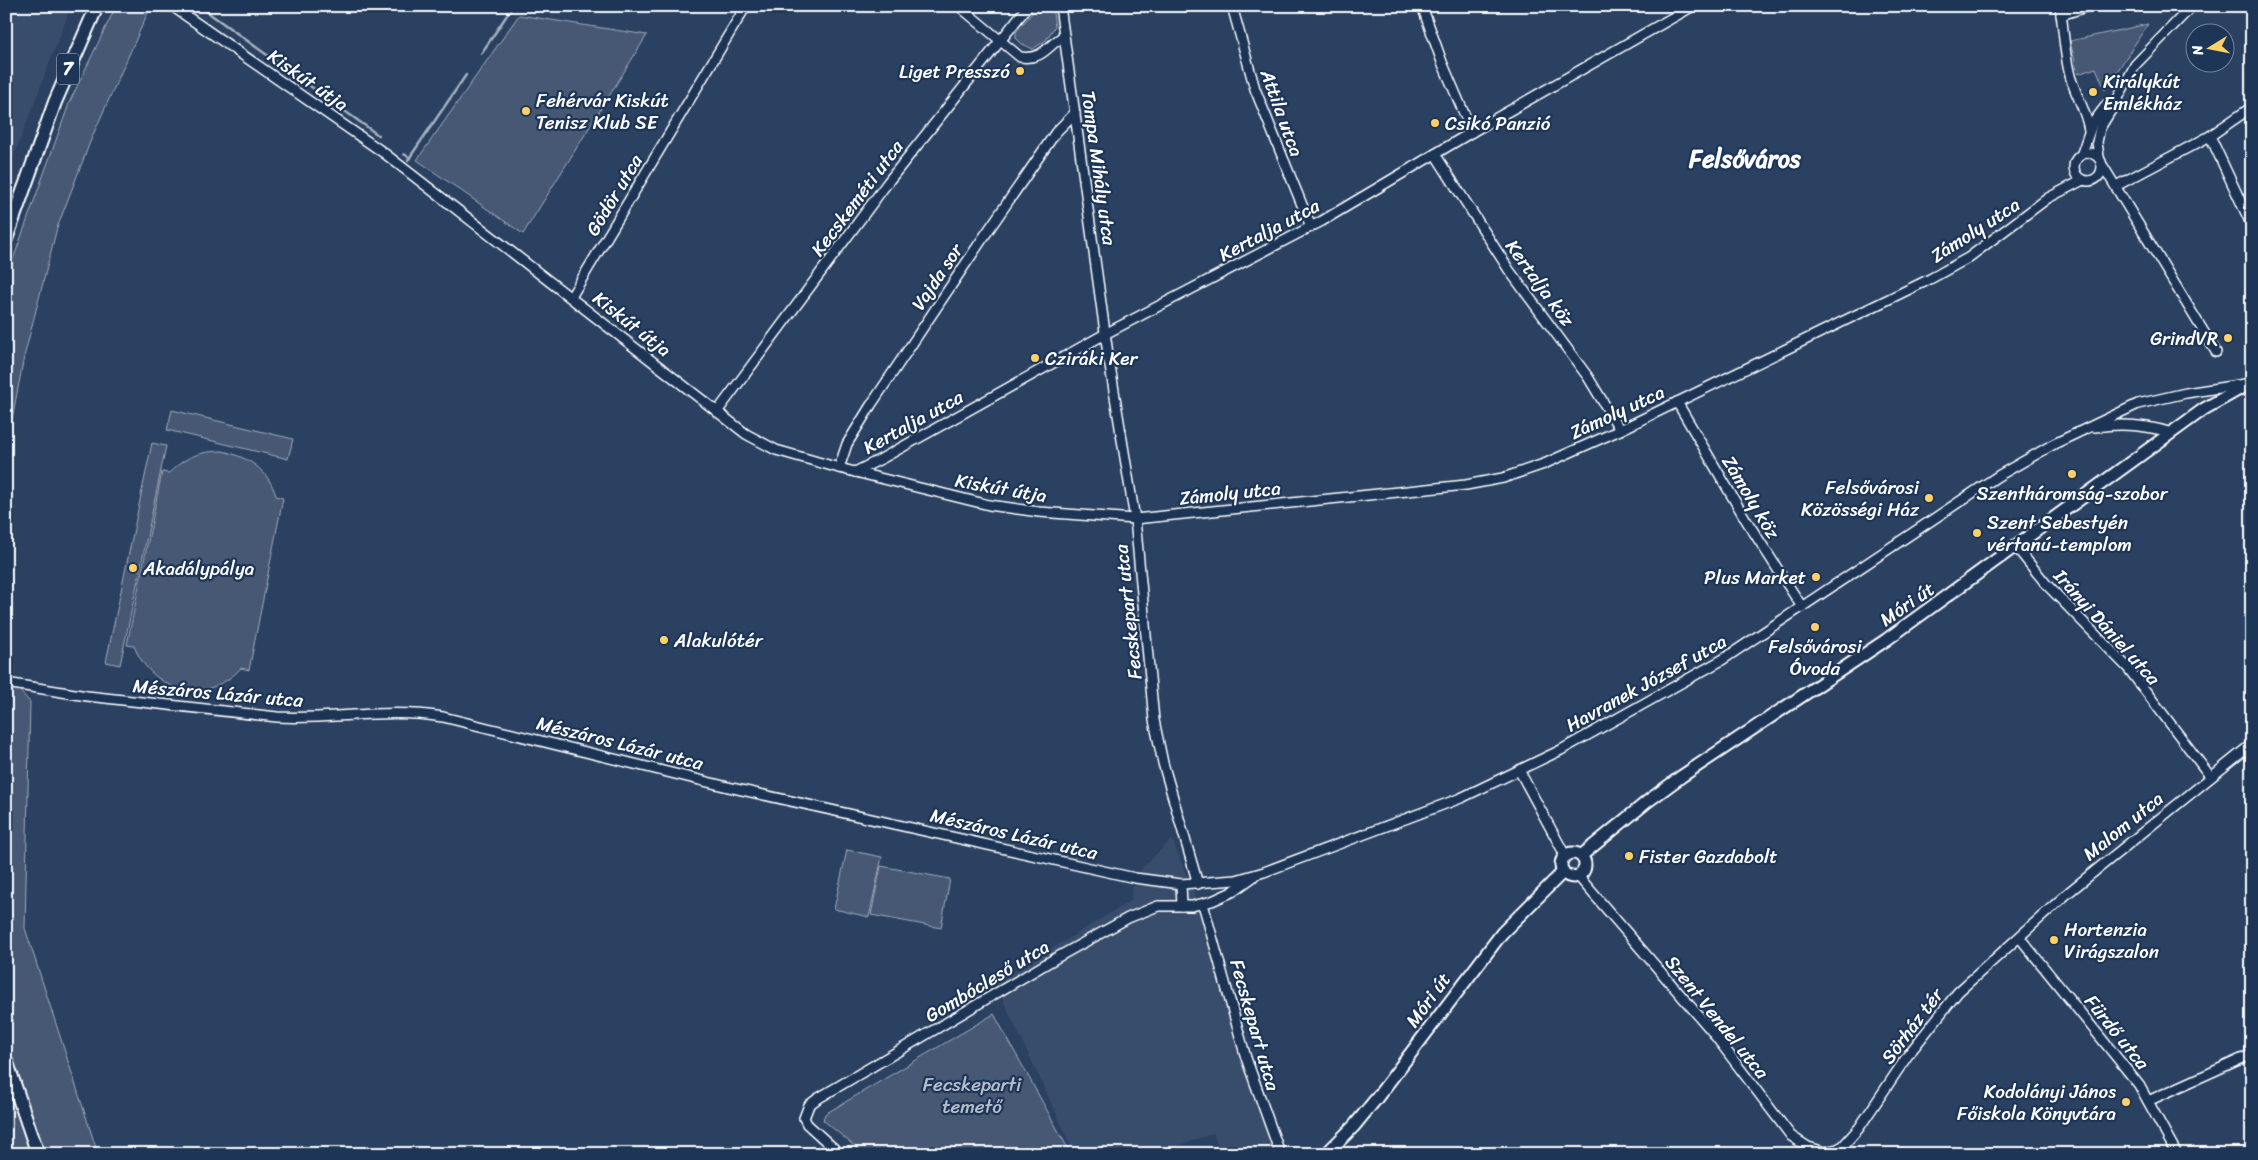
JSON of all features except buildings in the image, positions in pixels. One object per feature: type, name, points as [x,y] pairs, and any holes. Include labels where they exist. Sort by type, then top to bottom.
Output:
[{"type":"main road","name":"7","points":[[6,239],[55,102],[97,6]]},
{"type":"main road","name":"Móri út","points":[[1582,855],[1682,776],[1886,640],[2204,409],[2250,383]]},
{"type":"main road","points":[[1574,852],[1582,855],[1585,863],[1584,869],[1578,876],[1570,877],[1563,872],[1561,862],[1565,855],[1574,852]]},
{"type":"main road","name":"Móri út","points":[[1326,1154],[1354,1126],[1376,1099],[1502,933],[1563,872]]},
{"type":"main road","points":[[6,1060],[38,1154]]},
{"type":"street","name":"Kiskút útja","points":[[172,6],[384,153],[717,412],[760,442],[776,450],[839,468],[989,505],[1021,511],[1135,519]]},
{"type":"street","name":"Gödör utca","points":[[571,297],[746,6]]},
{"type":"street","points":[[960,6],[1020,57],[1033,57],[1046,52],[1057,40],[1064,36]]},
{"type":"street","name":"Kecskeméti utca","points":[[717,412],[888,182],[1028,6]]},
{"type":"street","name":"Tompa Mihály utca","points":[[1060,6],[1105,334]]},
{"type":"street","name":"Attila utca","points":[[1232,6],[1254,89],[1311,227]]},
{"type":"street","points":[[1422,6],[1442,62],[1472,132]]},
{"type":"street","name":"Kertalja utca","points":[[855,472],[1105,334],[1311,227],[1472,132],[1693,6]]},
{"type":"street","points":[[2192,6],[2135,65],[2100,128],[2097,142],[2099,157],[2103,166],[2216,352]]},
{"type":"street","points":[[2086,7],[2060,11],[2068,69],[2075,91],[2086,114],[2089,130]]},
{"type":"street","points":[[2120,93],[2102,110],[2089,130],[2082,153],[2075,160],[2074,169],[2076,174],[2083,180],[2094,180],[2116,186],[2210,136],[2252,107]]},
{"type":"street","name":"Vajda sor","points":[[839,468],[847,444],[942,298],[1056,132],[1075,113]]},
{"type":"street","points":[[2210,136],[2252,226]]},
{"type":"street","points":[[2082,153],[2091,152],[2099,157]]},
{"type":"street","name":"Kertalja köz","points":[[1435,154],[1509,270],[1588,377],[1620,430]]},
{"type":"street","points":[[2094,180],[2101,174],[2103,166]]},
{"type":"street","name":"Zámoly utca","points":[[2064,189],[2074,169]]},
{"type":"street","name":"Zámoly utca","points":[[1135,519],[1484,482],[1528,471],[1620,430],[1897,296],[1968,258],[2064,189],[2083,180]]},
{"type":"street","name":"Fecskepart utca","points":[[1105,334],[1135,519],[1158,740],[1198,884]]},
{"type":"street","points":[[2090,428],[2115,414],[2154,400],[2250,383]]},
{"type":"street","name":"Zámoly köz","points":[[1677,402],[1746,520],[1802,607]]},
{"type":"street","points":[[2090,428],[2124,424],[2158,428],[2172,433]]},
{"type":"street","name":"Havranek József utca","points":[[1181,884],[1209,883],[1255,875],[1461,798],[1519,770],[1578,740],[1722,660],[1998,476],[2054,444],[2090,428]]},
{"type":"street","name":"Irányi Dániel utca","points":[[2016,547],[2047,585],[2128,668],[2210,776]]},
{"type":"street","name":"Mészáros Lázár utca","points":[[6,683],[162,706],[277,717],[309,718],[397,712],[443,716],[728,786],[1135,878],[1181,884]]},
{"type":"street","name":"Malom utca","points":[[2020,938],[2069,892],[2210,776],[2252,744]]},
{"type":"street","points":[[1519,770],[1565,855]]},
{"type":"street","points":[[1208,903],[1232,892],[1255,875]]},
{"type":"street","name":"Szent Vendel utca","points":[[1578,876],[1710,1029],[1791,1136],[1808,1147],[1826,1153],[1845,1150]]},
{"type":"street","name":"Fecskepart utca","points":[[1209,883],[1208,903],[1246,1058],[1280,1154]]},
{"type":"street","points":[[1181,884],[1182,906]]},
{"type":"street","name":"Gombócleső utca","points":[[840,1154],[807,1124],[804,1118],[810,1105],[817,1099],[1100,933],[1144,911],[1170,905],[1182,906],[1208,903]]},
{"type":"street","name":"Fürdő utca","points":[[2020,938],[2122,1062],[2148,1101],[2177,1154]]},
{"type":"street","name":"Sörház tér","points":[[1845,1150],[1908,1055],[1958,992],[2020,938]]},
{"type":"street","points":[[2148,1101],[2252,1054]]},
{"type":"shaded area","points":[[6,6],[71,6],[6,177]]},
{"type":"shaded area","points":[[1172,839],[1201,912],[1278,1154],[1221,1154],[1213,1133],[1157,1154],[1075,1154],[995,983],[1132,900],[1131,892],[1143,867]]},
{"type":"green space","points":[[116,6],[147,6],[150,8],[92,137],[57,228],[24,357],[6,450],[6,279],[70,101]]},
{"type":"green space","points":[[1038,6],[1052,6],[1055,26],[1046,40],[1033,49],[1022,44],[1016,38],[1016,32]]},
{"type":"green space","name":"Fehérvár Kiskút Tenisz Klub SE","points":[[519,15],[647,35],[523,234],[417,160]]},
{"type":"green space","points":[[2148,24],[2105,90],[2096,68],[2078,74],[2070,41]]},
{"type":"green space","points":[[172,410],[293,439],[288,459],[167,430]]},
{"type":"green space","name":"Akadálypálya","points":[[152,443],[166,446],[120,665],[106,662]]},
{"type":"green space","points":[[223,451],[241,457],[256,466],[268,479],[276,496],[283,498],[249,670],[241,668],[227,680],[212,687],[197,690],[182,689],[167,684],[154,675],[143,662],[134,646],[127,645],[162,472],[169,473],[193,456],[207,452]]},
{"type":"green space","points":[[6,676],[30,702],[25,928],[98,1154],[14,1154],[6,1136]]},
{"type":"green space","points":[[847,850],[882,857],[869,917],[834,909]]},
{"type":"green space","points":[[881,866],[950,879],[941,928],[871,915]]},
{"type":"green space","name":"Fecskeparti temető","points":[[994,1014],[1071,1154],[864,1154],[823,1120],[825,1114]]},
{"type":"waterway","points":[[199,6],[378,135]]},
{"type":"waterway","points":[[481,54],[513,6]]},
{"type":"waterway","points":[[408,160],[466,75]]},
{"type":"waterway","points":[[404,154],[410,158]]},
{"type":"place","name":"Liget Presszó","points":[[1020,71]]},
{"type":"place","name":"Királykút Emlékház","points":[[2093,92]]},
{"type":"place","name":"Fehérvár Kiskút Tenisz Klub SE","points":[[526,111]]},
{"type":"place","name":"Csikó Panzió","points":[[1435,123]]},
{"type":"place","name":"GrindVR","points":[[2228,338]]},
{"type":"place","name":"Cziráki Ker","points":[[1035,358]]},
{"type":"place","name":"Szentháromság-szobor","points":[[2072,474]]},
{"type":"place","name":"Felsővárosi Közösségi Ház","points":[[1929,498]]},
{"type":"place","name":"Szent Sebestyén vértanú-templom","points":[[1977,533]]},
{"type":"place","name":"Akadálypálya","points":[[133,568]]},
{"type":"place","name":"Plus Market","points":[[1816,577]]},
{"type":"place","name":"Felsővárosi Óvoda","points":[[1815,627]]},
{"type":"place","name":"Alakulótér","points":[[664,640]]},
{"type":"place","name":"Fister Gazdabolt","points":[[1629,856]]},
{"type":"place","name":"Hortenzia Virágszalon","points":[[2054,940]]},
{"type":"place","name":"Kodolányi János Főiskola Könyvtára","points":[[2126,1102]]},
{"type":"district","name":"Felsőváros","points":[[1745,159]]}]
